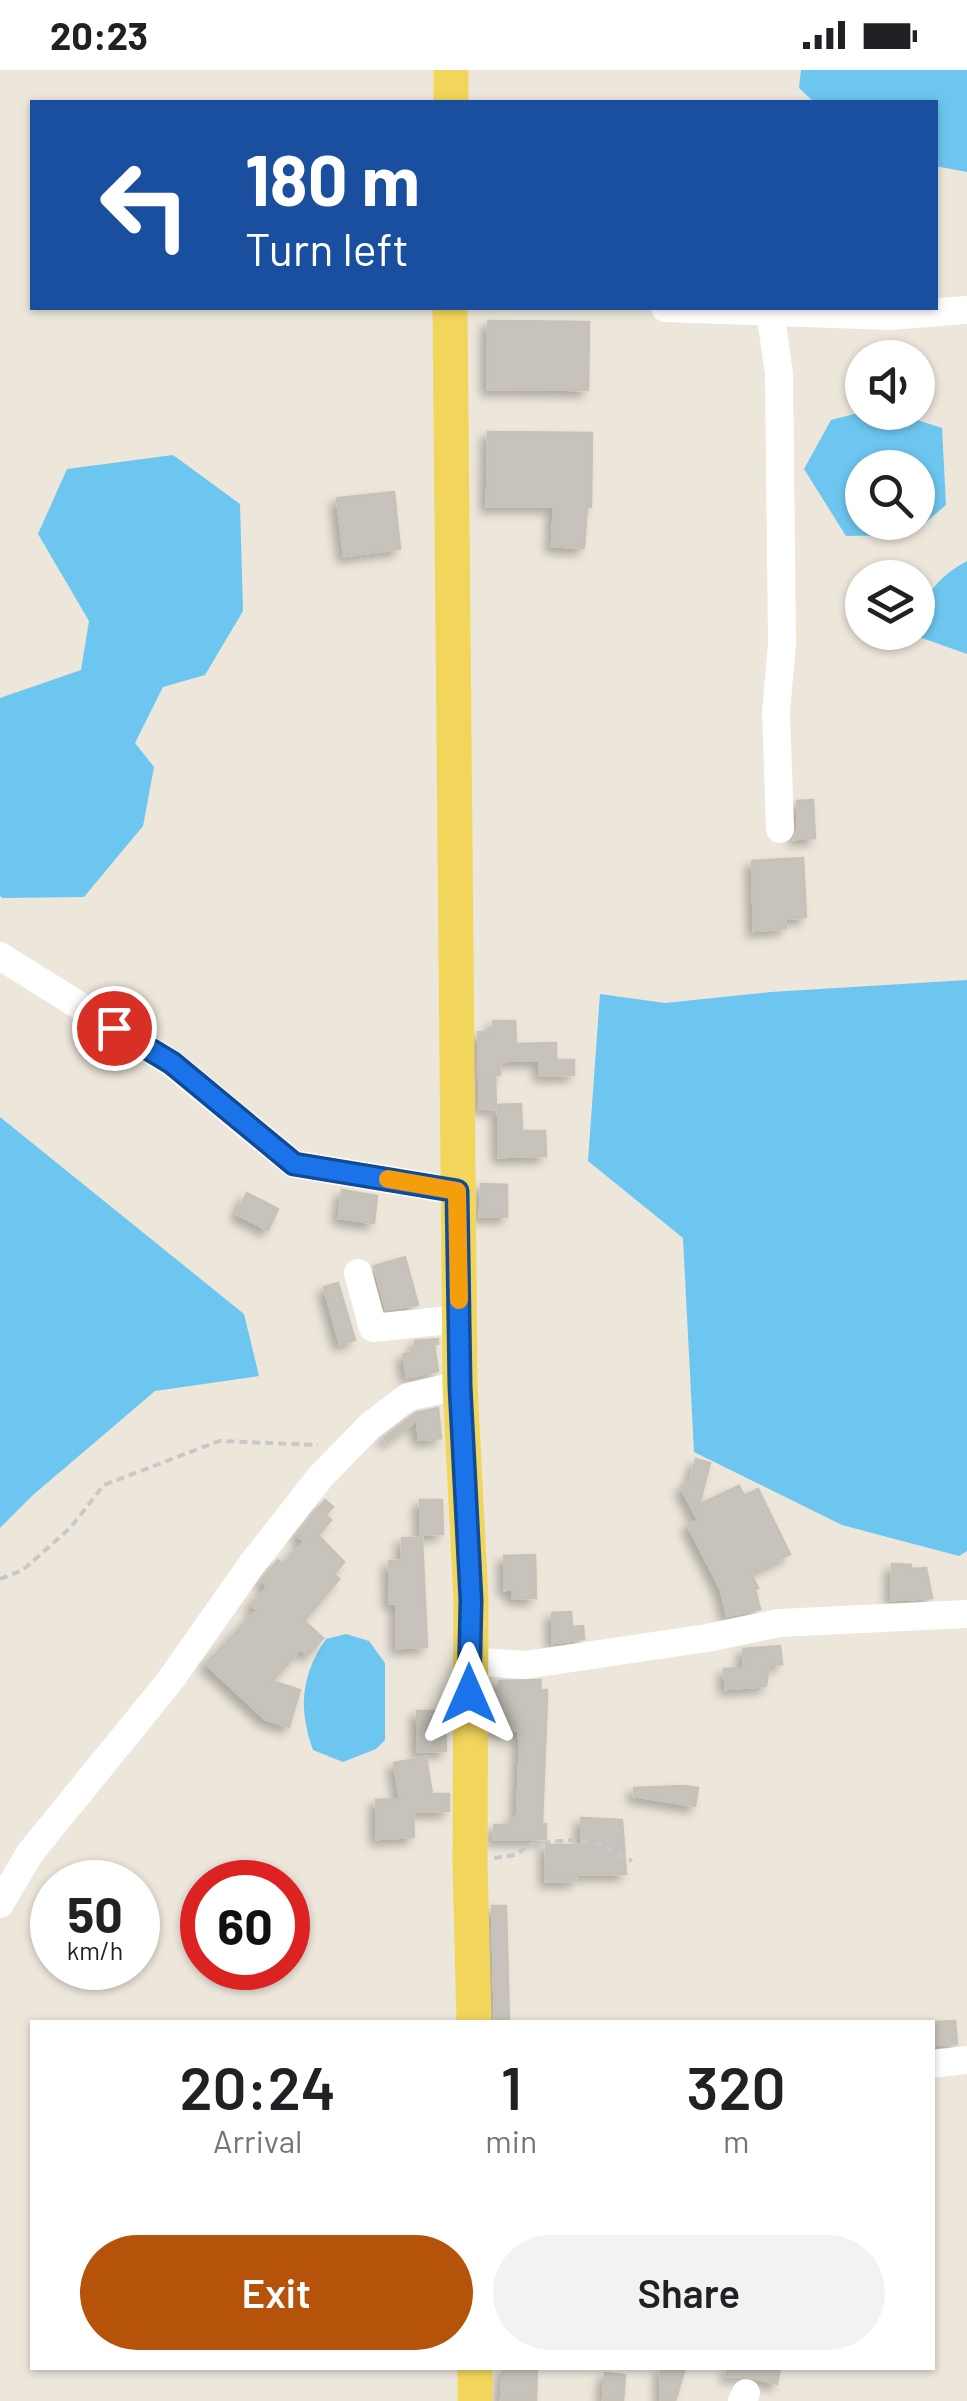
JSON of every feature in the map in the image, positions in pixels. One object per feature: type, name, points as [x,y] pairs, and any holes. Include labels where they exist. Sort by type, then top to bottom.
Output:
[{"type":"main road","points":[[451,70],[451,100]]},
{"type":"main road","points":[[450,310],[457,1191],[460,1386],[471,1600],[470,1914],[474,2020]]},
{"type":"main road","points":[[475,2370],[475,2401]]},
{"type":"street","points":[[780,829],[776,712],[782,644],[779,374],[770,310],[890,316],[967,310]]},
{"type":"street","points":[[0,956],[172,1063],[294,1164],[457,1191]]},
{"type":"street","points":[[358,1272],[374,1328],[459,1319]]},
{"type":"street","points":[[0,1904],[30,1854],[169,1682],[320,1476],[408,1397],[460,1386]]},
{"type":"street","points":[[469,1661],[525,1664],[707,1638],[779,1623],[967,1614]]},
{"type":"street","points":[[935,2064],[967,2060]]},
{"type":"path","points":[[0,1579],[24,1570],[70,1528],[104,1485],[220,1442],[350,1446]]},
{"type":"path","points":[[470,1862],[515,1855],[531,1844],[571,1840],[599,1844],[632,1862]]},
{"type":"water","points":[[801,70],[967,70],[967,172],[938,167],[938,100],[812,100],[799,88]]},
{"type":"water","points":[[845,416],[845,430],[935,430],[935,426],[942,428],[946,505],[935,514],[935,450],[845,450],[845,534],[804,469],[831,420]]},
{"type":"water","points":[[173,455],[240,504],[243,611],[205,675],[163,687],[135,743],[154,767],[143,826],[84,897],[3,898],[0,698],[81,670],[89,621],[38,534],[67,469]]},
{"type":"water","points":[[967,561],[967,654],[935,643],[935,587]]},
{"type":"water","points":[[967,980],[967,1551],[959,1556],[842,1525],[694,1452],[683,1238],[588,1161],[600,994],[665,1003]]},
{"type":"water","points":[[0,1117],[244,1314],[259,1376],[155,1391],[0,1528]]},
{"type":"water","points":[[346,1634],[369,1641],[385,1663],[385,1740],[376,1749],[343,1762],[313,1750],[305,1720],[304,1692],[311,1666],[326,1639]]},
{"type":"building","points":[[488,321],[589,322],[588,390],[488,389]]},
{"type":"building","points":[[488,432],[592,433],[591,507],[587,507],[584,548],[552,546],[554,506],[487,506]]},
{"type":"building","points":[[394,492],[400,549],[344,556],[337,498]]},
{"type":"building","points":[[813,800],[815,838],[794,839],[798,828],[797,801]]},
{"type":"building","points":[[803,858],[806,917],[785,919],[786,928],[754,931],[752,861]]},
{"type":"building","points":[[493,1021],[515,1021],[516,1044],[556,1043],[556,1060],[574,1060],[574,1075],[540,1075],[540,1060],[500,1061],[500,1075],[495,1075],[496,1108],[480,1108],[478,1032],[493,1033]]},
{"type":"building","points":[[521,1104],[522,1131],[545,1131],[546,1156],[499,1157],[498,1105]]},
{"type":"building","points":[[481,1184],[507,1185],[507,1217],[480,1216]]},
{"type":"building","points":[[342,1190],[377,1196],[374,1223],[339,1218]]},
{"type":"building","points":[[247,1193],[278,1209],[268,1230],[237,1214]]},
{"type":"building","points":[[405,1257],[418,1305],[386,1309],[374,1266]]},
{"type":"building","points":[[338,1283],[355,1340],[340,1344],[324,1287]]},
{"type":"building","points":[[438,1339],[438,1344],[434,1344],[438,1371],[407,1377],[403,1354],[416,1352],[415,1341]]},
{"type":"building","points":[[438,1408],[441,1438],[419,1440],[417,1420],[387,1442],[384,1438],[416,1413]]},
{"type":"building","points":[[696,1459],[710,1463],[699,1505],[739,1486],[744,1496],[758,1489],[790,1554],[751,1573],[758,1588],[755,1589],[760,1609],[727,1616],[721,1590],[688,1525],[698,1520],[681,1487],[690,1482]]},
{"type":"building","points":[[325,1500],[333,1507],[325,1515],[331,1520],[318,1535],[344,1562],[334,1574],[339,1579],[304,1621],[323,1638],[308,1655],[301,1649],[272,1681],[300,1690],[289,1727],[265,1719],[206,1664],[257,1610],[251,1605],[268,1586],[261,1581],[278,1560],[283,1565],[304,1541],[297,1535]]},
{"type":"building","points":[[420,1500],[442,1500],[443,1534],[421,1534]]},
{"type":"building","points":[[402,1538],[422,1538],[427,1647],[397,1648],[397,1603],[390,1603],[389,1561],[402,1561]]},
{"type":"building","points":[[535,1555],[536,1598],[513,1598],[512,1589],[505,1590],[504,1556]]},
{"type":"building","points":[[892,1564],[926,1568],[932,1598],[892,1600]]},
{"type":"building","points":[[571,1612],[572,1627],[583,1626],[584,1639],[553,1643],[552,1613]]},
{"type":"building","points":[[780,1646],[782,1664],[769,1665],[766,1686],[726,1689],[724,1669],[744,1668],[743,1649]]},
{"type":"building","points":[[541,1680],[540,1690],[547,1690],[542,1824],[546,1824],[546,1839],[494,1839],[494,1825],[510,1825],[510,1819],[517,1819],[520,1744],[518,1730],[492,1729],[492,1694],[499,1695],[499,1681]]},
{"type":"building","points":[[417,1711],[445,1711],[446,1751],[418,1751]]},
{"type":"building","points":[[426,1757],[432,1794],[449,1794],[449,1811],[413,1811],[414,1837],[377,1839],[376,1800],[400,1799],[394,1763]]},
{"type":"building","points":[[634,1788],[698,1788],[695,1806],[634,1796]]},
{"type":"building","points":[[581,1818],[622,1820],[626,1874],[576,1874],[576,1881],[546,1881],[546,1845],[582,1845]]},
{"type":"building","points":[[492,1906],[506,1906],[509,2020],[495,2020]]},
{"type":"building","points":[[955,2021],[957,2044],[935,2045],[935,2022]]},
{"type":"building","points":[[503,2370],[537,2370],[536,2401],[501,2401]]},
{"type":"building","points":[[661,2370],[684,2370],[675,2401],[661,2401]]},
{"type":"building","points":[[728,2370],[780,2370],[777,2384],[746,2376],[727,2376]]},
{"type":"building","points":[[605,2373],[625,2375],[623,2401],[603,2401]]},
{"type":"slow traffic","points":[[388,1179],[457,1191],[459,1300]]},
{"type":"route","points":[[114,1028],[172,1063],[294,1164],[457,1191],[460,1386],[471,1600],[469,1694]]}]
